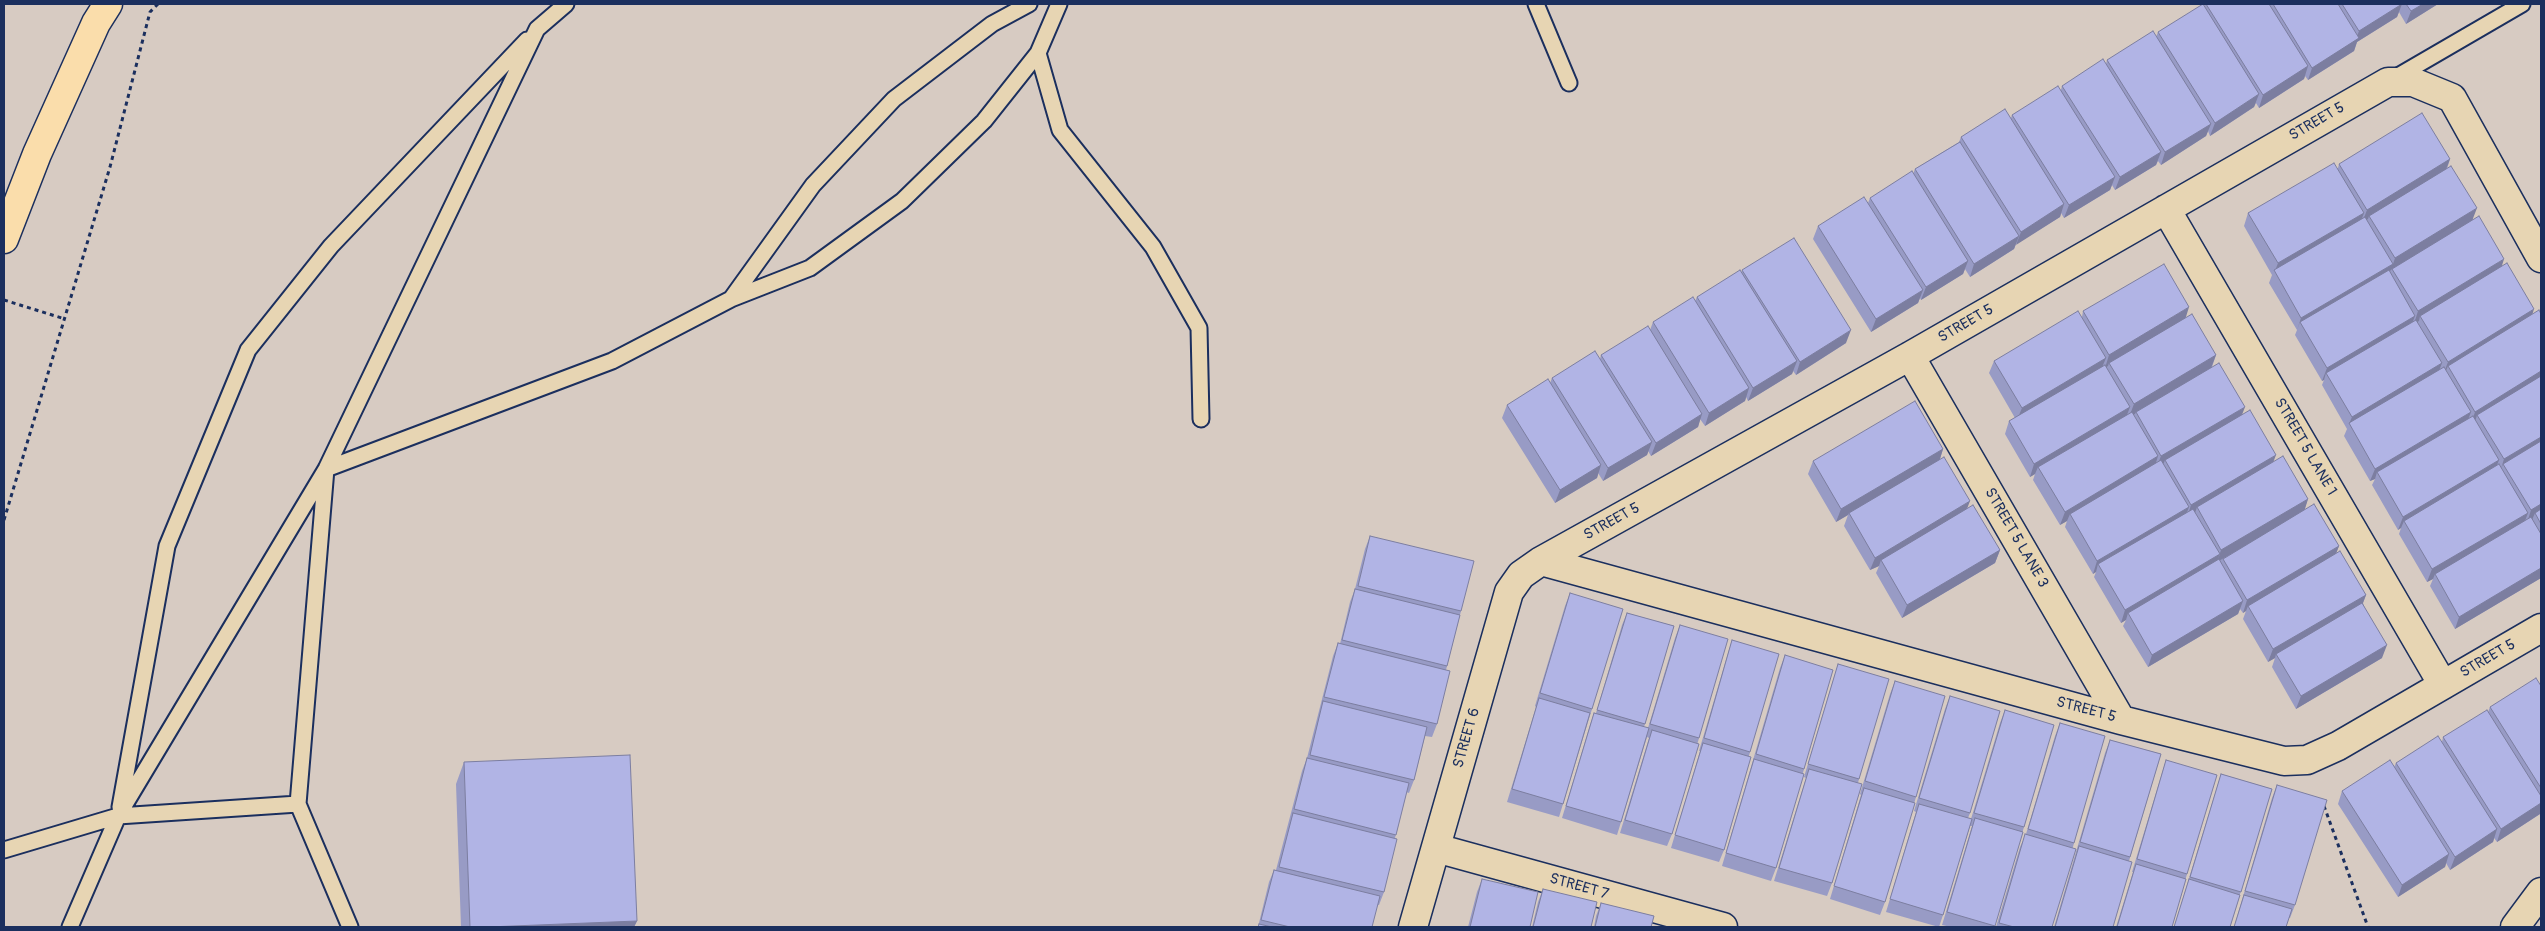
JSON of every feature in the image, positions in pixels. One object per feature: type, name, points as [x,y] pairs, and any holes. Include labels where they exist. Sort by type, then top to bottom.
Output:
[{"type":"highway","points":[[4,239],[37,154],[92,32],[108,4]]},
{"type":"street","name":"STREET 5","points":[[1541,561],[1910,356],[2388,82],[2413,82],[2452,98],[2541,258]]},
{"type":"street","name":"STREET 5 LANE 1","points":[[2166,209],[2443,685]]},
{"type":"street","name":"STREET 5 LANE 3","points":[[1910,356],[2121,720]]},
{"type":"street","name":"STREET 5","points":[[1541,561],[2121,720],[2284,761],[2307,760],[2338,746],[2541,628]]},
{"type":"street","name":"STREET 6","points":[[1413,927],[1509,592],[1521,575],[1541,561]]},
{"type":"street","name":"STREET 7","points":[[1436,848],[1723,927]]},
{"type":"street","points":[[2515,927],[2541,892]]},
{"type":"lane","points":[[118,816],[167,546],[248,350],[331,246],[537,29],[566,4]]},
{"type":"lane","points":[[731,299],[813,185],[894,99],[992,24],[1029,4]]},
{"type":"lane","points":[[326,468],[612,361],[731,299],[810,268],[902,201],[984,121],[1038,53],[1059,4]]},
{"type":"lane","points":[[1536,4],[1569,83]]},
{"type":"lane","points":[[2388,82],[2502,8],[2522,4]]},
{"type":"lane","points":[[70,927],[118,816],[326,468],[537,29]]},
{"type":"lane","points":[[1038,53],[1060,130],[1153,247],[1198,328],[1201,419]]},
{"type":"lane","points":[[326,468],[298,804],[350,927]]},
{"type":"lane","points":[[4,850],[118,816],[298,804]]},
{"type":"path","points":[[4,520],[110,166],[150,12],[158,4]]},
{"type":"path","points":[[4,300],[65,319]]},
{"type":"path","points":[[2307,760],[2368,927]]},
{"type":"building","points":[[2203,4],[2259,94],[2215,123],[2158,32]]},
{"type":"building","points":[[2206,4],[2269,4],[2308,66],[2263,95]]},
{"type":"building","points":[[2273,4],[2338,4],[2359,38],[2312,68]]},
{"type":"building","points":[[2342,4],[2402,4],[2359,31]]},
{"type":"building","points":[[2406,4],[2423,4],[2411,11]]},
{"type":"building","points":[[2153,31],[2211,124],[2165,152],[2107,60]]},
{"type":"building","points":[[2103,59],[2161,152],[2120,177],[2062,86]]},
{"type":"building","points":[[2058,86],[2115,177],[2069,205],[2012,115]]},
{"type":"building","points":[[2005,109],[2064,204],[2021,232],[1961,137]]},
{"type":"building","points":[[2422,113],[2450,159],[2367,210],[2339,164]]},
{"type":"building","points":[[1960,142],[2019,236],[1974,264],[1915,169]]},
{"type":"building","points":[[2334,163],[2364,213],[2278,263],[2248,213]]},
{"type":"building","points":[[2451,166],[2477,208],[2395,258],[2369,216]]},
{"type":"building","points":[[1912,171],[1968,261],[1926,287],[1870,198]]},
{"type":"building","points":[[1864,197],[1923,290],[1876,319],[1818,226]]},
{"type":"building","points":[[2479,216],[2504,259],[2418,311],[2392,269]]},
{"type":"building","points":[[2365,217],[2393,264],[2301,318],[2274,270]]},
{"type":"building","points":[[1794,238],[1851,330],[1800,362],[1742,270]]},
{"type":"building","points":[[2507,263],[2534,309],[2448,362],[2420,316]]},
{"type":"building","points":[[2164,264],[2189,307],[2109,355],[2083,311]]},
{"type":"building","points":[[1740,270],[1797,361],[1753,388],[1697,297]]},
{"type":"building","points":[[2389,270],[2415,316],[2327,368],[2300,322]]},
{"type":"building","points":[[1693,297],[1749,388],[1709,413],[1653,322]]},
{"type":"building","points":[[2539,310],[2541,314],[2541,371],[2475,412],[2448,366]]},
{"type":"building","points":[[2078,311],[2106,358],[2022,408],[1994,361]]},
{"type":"building","points":[[2192,314],[2216,355],[2134,404],[2109,363]]},
{"type":"building","points":[[2416,320],[2442,363],[2352,417],[2326,373]]},
{"type":"building","points":[[1648,326],[1702,414],[1656,443],[1601,355]]},
{"type":"building","points":[[1595,351],[1652,442],[1608,468],[1552,378]]},
{"type":"building","points":[[2219,363],[2245,407],[2161,456],[2136,412]]},
{"type":"building","points":[[2105,365],[2130,407],[2034,464],[2009,421]]},
{"type":"building","points":[[2444,367],[2471,412],[2375,469],[2349,423]]},
{"type":"building","points":[[2541,376],[2541,437],[2504,459],[2477,415]]},
{"type":"building","points":[[1548,379],[1601,465],[1560,490],[1507,405]]},
{"type":"building","points":[[1915,401],[1943,449],[1841,509],[1813,461]]},
{"type":"building","points":[[2250,410],[2276,455],[2191,505],[2165,460]]},
{"type":"building","points":[[2132,412],[2158,456],[2065,512],[2038,467]]},
{"type":"building","points":[[2473,416],[2499,460],[2403,517],[2377,472]]},
{"type":"building","points":[[2541,441],[2541,504],[2531,510],[2503,464]]},
{"type":"building","points":[[2283,456],[2308,499],[2221,550],[2197,507]]},
{"type":"building","points":[[1944,457],[1970,501],[1875,558],[1849,513]]},
{"type":"building","points":[[2161,460],[2189,507],[2097,561],[2070,514]]},
{"type":"building","points":[[2499,464],[2528,513],[2432,569],[2404,521]]},
{"type":"building","points":[[2314,504],[2339,546],[2247,600],[2223,559]]},
{"type":"building","points":[[1973,505],[2000,550],[1907,605],[1881,560]]},
{"type":"building","points":[[2193,509],[2220,554],[2125,610],[2098,564]]},
{"type":"building","points":[[2541,509],[2541,524],[2535,513]]},
{"type":"building","points":[[2531,517],[2541,534],[2541,568],[2459,617],[2435,574]]},
{"type":"building","points":[[1370,536],[1474,561],[1461,611],[1358,586]]},
{"type":"building","points":[[2340,551],[2366,595],[2273,649],[2248,606]]},
{"type":"building","points":[[2219,559],[2243,601],[2152,655],[2128,613]]},
{"type":"building","points":[[1355,589],[1460,615],[1447,666],[1342,640]]},
{"type":"building","points":[[1570,593],[1623,609],[1592,709],[1540,693]]},
{"type":"building","points":[[2362,603],[2387,645],[2301,696],[2276,654]]},
{"type":"building","points":[[1627,613],[1674,626],[1645,724],[1597,710]]},
{"type":"building","points":[[1680,625],[1728,639],[1699,738],[1650,724]]},
{"type":"building","points":[[1732,640],[1779,654],[1750,752],[1704,738]]},
{"type":"building","points":[[1338,643],[1450,671],[1437,724],[1324,697]]},
{"type":"building","points":[[1785,655],[1833,670],[1804,769],[1756,754]]},
{"type":"building","points":[[1838,664],[1889,679],[1859,779],[1808,764]]},
{"type":"building","points":[[2536,678],[2541,686],[2541,788],[2490,707]]},
{"type":"building","points":[[1895,681],[1945,696],[1916,797],[1865,781]]},
{"type":"building","points":[[1950,696],[2000,711],[1970,813],[1919,798]]},
{"type":"building","points":[[1539,698],[1590,713],[1563,804],[1512,789]]},
{"type":"building","points":[[1323,701],[1427,727],[1414,780],[1310,755]]},
{"type":"building","points":[[2005,710],[2054,725],[2024,827],[1974,813]]},
{"type":"building","points":[[2487,710],[2541,796],[2541,803],[2501,829],[2443,737]]},
{"type":"building","points":[[1594,713],[1649,728],[1621,822],[1566,806]]},
{"type":"building","points":[[2060,723],[2105,736],[2074,843],[2028,829]]},
{"type":"building","points":[[1652,730],[1699,744],[1672,834],[1625,820]]},
{"type":"building","points":[[2438,736],[2497,829],[2455,857],[2396,763]]},
{"type":"building","points":[[2110,740],[2161,754],[2130,857],[2080,842]]},
{"type":"building","points":[[1703,743],[1751,757],[1724,850],[1675,835]]},
{"type":"building","points":[[630,755],[637,921],[470,927],[464,762]]},
{"type":"building","points":[[1307,758],[1409,783],[1396,835],[1294,809]]},
{"type":"building","points":[[1754,759],[1804,774],[1776,868],[1726,853]]},
{"type":"building","points":[[2166,760],[2217,775],[2187,874],[2137,859]]},
{"type":"building","points":[[2390,760],[2449,854],[2402,885],[2342,791]]},
{"type":"building","points":[[1809,769],[1862,784],[1832,883],[1779,868]]},
{"type":"building","points":[[2221,774],[2272,789],[2241,892],[2190,877]]},
{"type":"building","points":[[2277,785],[2327,800],[2295,905],[2245,891]]},
{"type":"building","points":[[1864,788],[1915,803],[1885,902],[1834,886]]},
{"type":"building","points":[[1919,804],[1972,819],[1943,915],[1890,899]]},
{"type":"building","points":[[1293,813],[1397,839],[1384,892],[1279,867]]},
{"type":"building","points":[[1975,818],[2023,832],[1995,926],[1947,912]]},
{"type":"building","points":[[2025,834],[2076,849],[2052,927],[2014,927],[1999,923]]},
{"type":"building","points":[[2079,846],[2132,862],[2113,927],[2055,927]]},
{"type":"building","points":[[2136,864],[2186,879],[2172,927],[2117,927]]},
{"type":"building","points":[[1274,870],[1380,896],[1372,927],[1290,927],[1261,920]]},
{"type":"building","points":[[1482,879],[1538,892],[1530,927],[1470,927]]},
{"type":"building","points":[[2189,879],[2240,895],[2230,927],[2174,927]]},
{"type":"building","points":[[1543,889],[1597,902],[1591,927],[1533,927]]},
{"type":"building","points":[[2244,895],[2292,909],[2286,927],[2234,927]]},
{"type":"building","points":[[1601,903],[1654,916],[1651,927],[1595,927]]},
{"type":"building","points":[[1259,924],[1272,927],[1258,927]]}]
